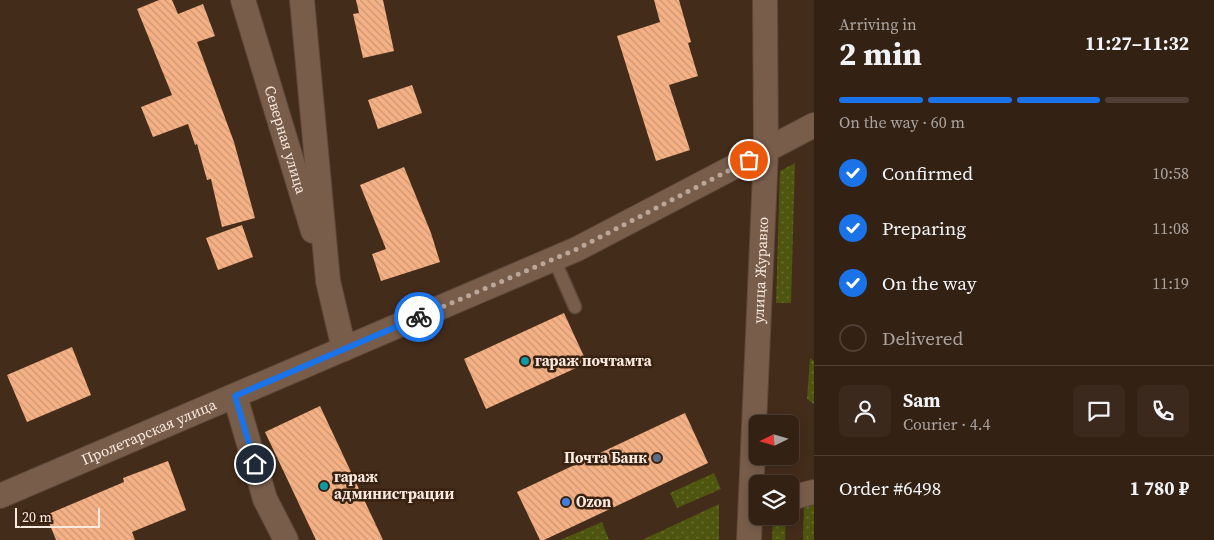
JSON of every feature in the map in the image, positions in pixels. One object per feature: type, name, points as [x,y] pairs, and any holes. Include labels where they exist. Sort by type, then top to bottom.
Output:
[{"type":"street","name":"Северная улица","points":[[243,0],[328,280],[344,349]]},
{"type":"street","name":"Северная улица","points":[[302,0],[328,280]]},
{"type":"street","name":"улица Журавко","points":[[755,475],[766,151],[765,0]]},
{"type":"street","name":"Пролетарская улица","points":[[0,496],[586,245],[814,125]]},
{"type":"street","points":[[235,396],[265,499],[286,540]]},
{"type":"street","points":[[799,496],[814,492]]},
{"type":"street","name":"улица Журавко","points":[[749,540],[751,525]]},
{"type":"lane","points":[[554,259],[575,307]]},
{"type":"green space","points":[[795,163],[791,303],[776,303],[780,171]]},
{"type":"green space","points":[[810,358],[814,361],[814,404],[807,399]]},
{"type":"green space","points":[[714,473],[721,489],[677,508],[670,493]]},
{"type":"green space","points":[[814,499],[814,540],[803,540],[804,502]]},
{"type":"green space","points":[[719,504],[719,540],[642,540]]},
{"type":"green space","points":[[602,522],[609,540],[560,540]]},
{"type":"green space","points":[[773,525],[786,525],[785,540],[772,540]]},
{"type":"building","points":[[159,0],[172,0],[178,14],[203,4],[215,36],[197,42],[234,142],[255,218],[222,227],[211,179],[207,180],[197,144],[195,145],[188,124],[153,137],[141,107],[172,95],[137,9]]},
{"type":"building","points":[[356,0],[383,0],[394,51],[363,58],[353,14],[359,13]]},
{"type":"building","points":[[654,0],[679,0],[691,42],[688,43],[698,76],[669,85],[690,150],[656,161],[617,36],[660,22]]},
{"type":"building","points":[[412,85],[422,113],[378,129],[368,100]]},
{"type":"building","points":[[404,167],[431,233],[440,262],[381,281],[372,254],[386,249],[360,185]]},
{"type":"building","points":[[242,225],[253,257],[218,270],[206,238]]},
{"type":"building","name":"гараж почтамта","points":[[564,313],[587,363],[486,409],[464,359]]},
{"type":"building","points":[[72,347],[91,395],[27,422],[7,375]]},
{"type":"building","name":"гараж администрации","points":[[320,406],[383,540],[316,540],[265,432]]},
{"type":"building","points":[[685,413],[708,463],[544,540],[540,540],[517,492]]},
{"type":"building","points":[[168,461],[186,510],[132,532],[135,540],[56,540],[46,515],[124,482],[123,478]]},
{"type":"way so far","points":[[419,317],[577,249],[749,160]]},
{"type":"place","name":"гараж почтамта","points":[[525,361]]},
{"type":"place","name":"Почта Банк","points":[[657,458]]},
{"type":"place","name":"гараж администрации","points":[[324,486]]},
{"type":"place","name":"Ozon","points":[[566,502]]},
{"type":"route","points":[[255,464],[235,396],[419,317]]}]
